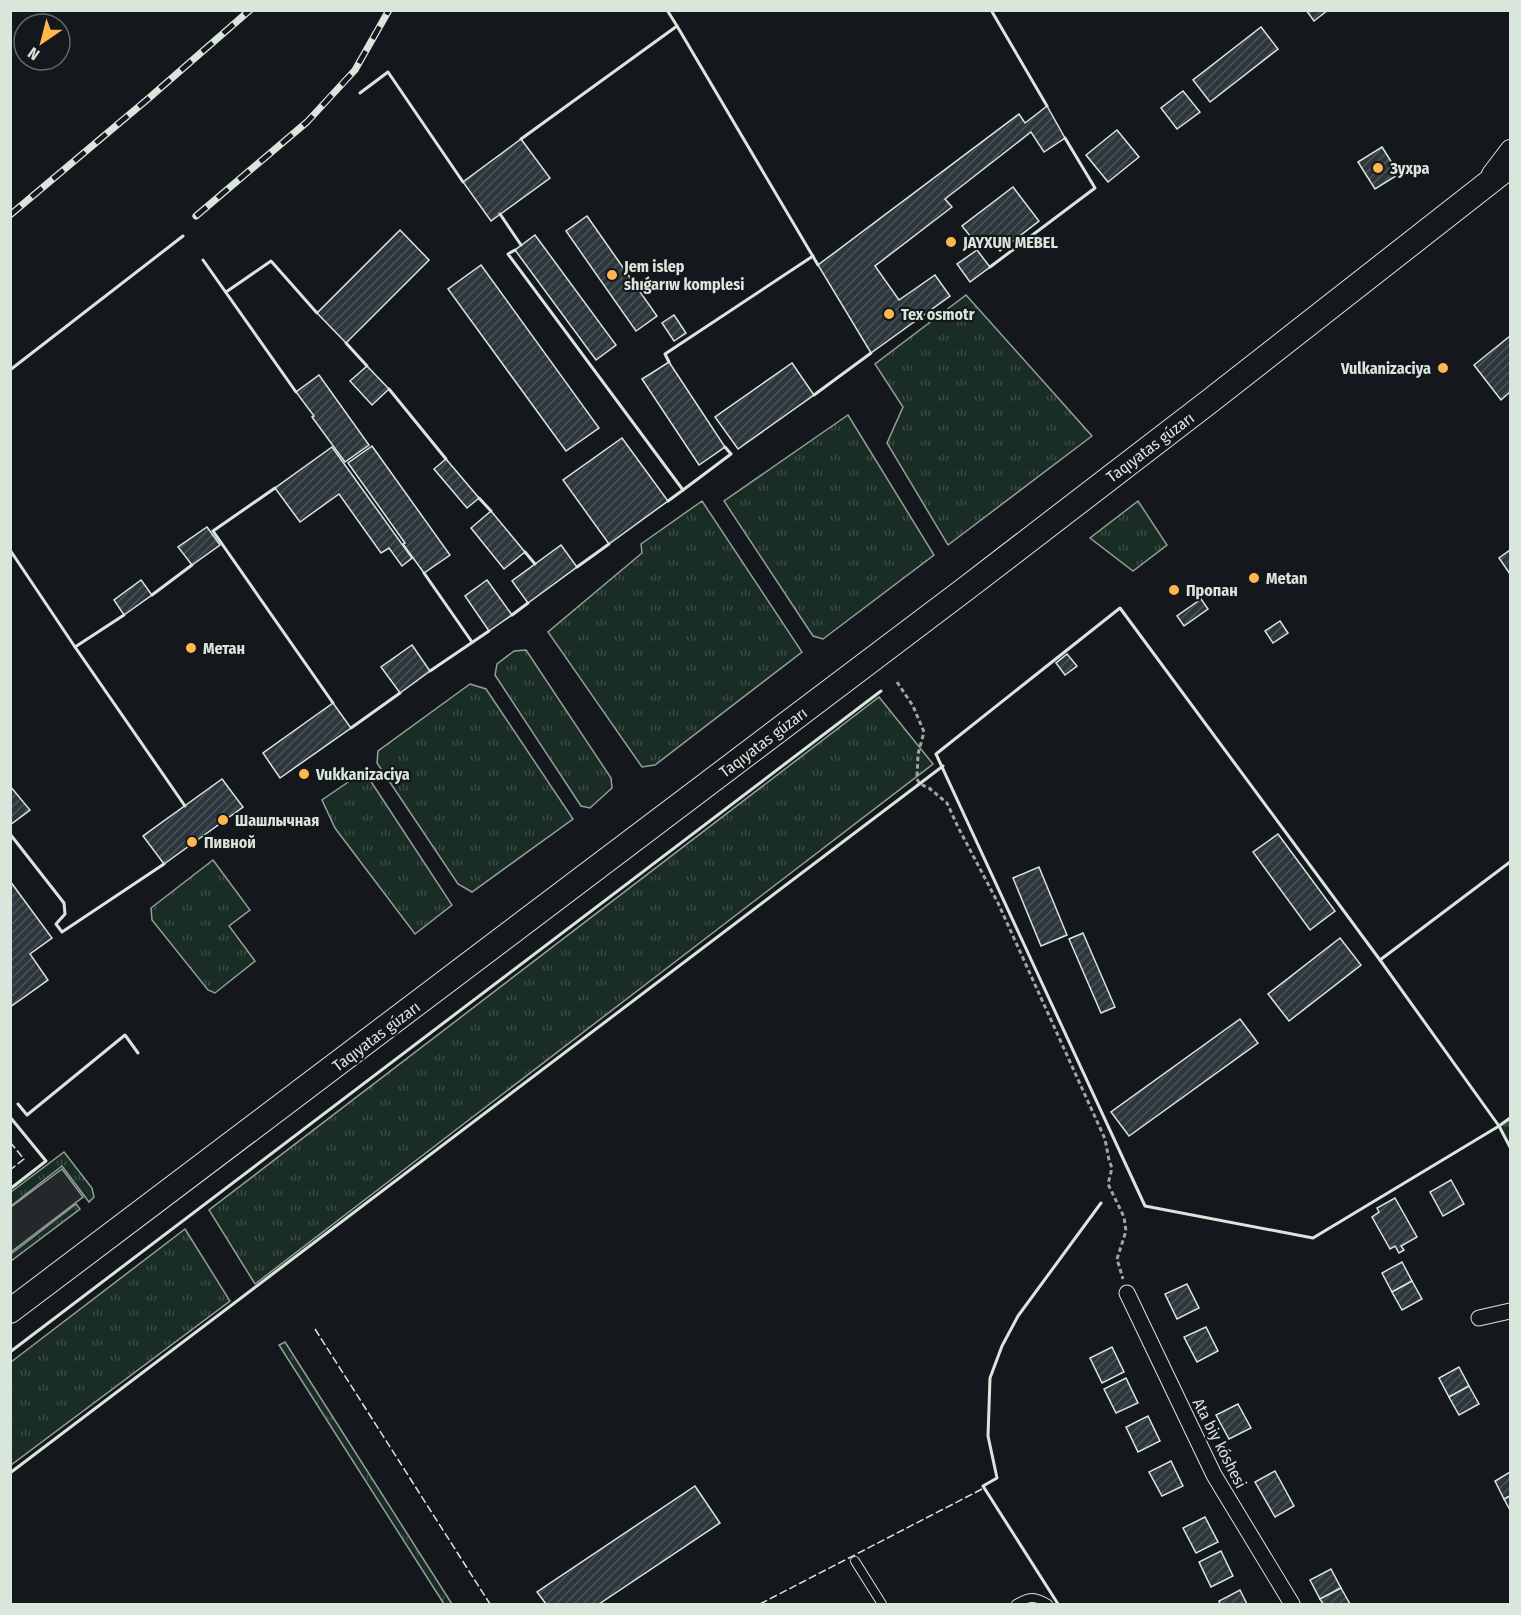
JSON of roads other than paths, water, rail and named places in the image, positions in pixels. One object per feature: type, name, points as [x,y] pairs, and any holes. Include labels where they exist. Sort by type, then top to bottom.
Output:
[{"type":"highway","name":"Taqıyatas gúzarı","points":[[10,1311],[964,590],[1510,166]]},
{"type":"street","points":[[1478,191],[1510,149]]},
{"type":"street","name":"Ata biy kóshesi","points":[[1127,1293],[1214,1475],[1292,1605]]},
{"type":"street","points":[[1479,1318],[1510,1311]]},
{"type":"lane","points":[[855,1561],[882,1605]]},
{"type":"lane","points":[[1016,1605],[1031,1597],[1038,1598],[1048,1605]]},
{"type":"railway","points":[[10,215],[250,10]]},
{"type":"railway","points":[[196,216],[307,122],[355,70],[389,10]]},
{"type":"place","name":"Зухра","points":[[1378,168]]},
{"type":"place","name":"JAYXUN MEBEL","points":[[951,242]]},
{"type":"place","name":"Jem islep shıǵarıw komplesi","points":[[612,275]]},
{"type":"place","name":"Tex osmotr","points":[[889,314]]},
{"type":"place","name":"Vulkanizaciya","points":[[1443,368]]},
{"type":"place","name":"Metan","points":[[1254,578]]},
{"type":"place","name":"Пропан","points":[[1174,590]]},
{"type":"place","name":"Метан","points":[[191,648]]},
{"type":"place","name":"Vukkanizaciya","points":[[304,774]]},
{"type":"place","name":"Шашлычная","points":[[223,820]]},
{"type":"place","name":"Пивной","points":[[192,842]]}]
